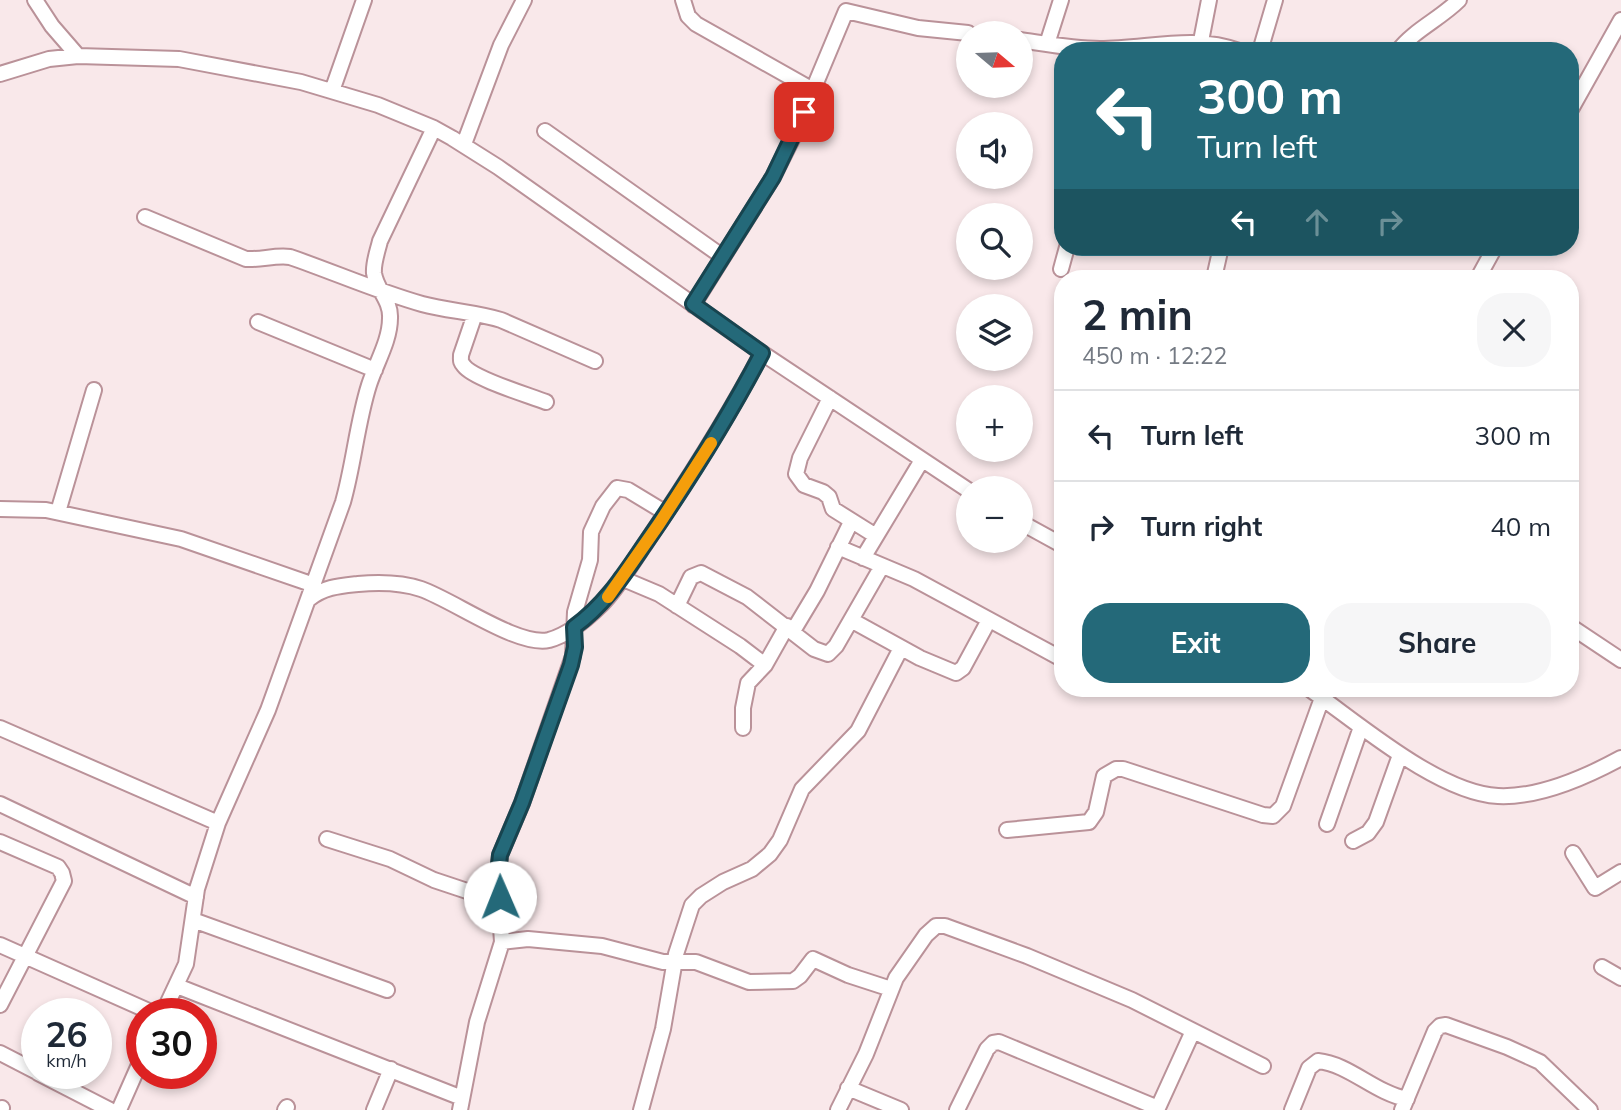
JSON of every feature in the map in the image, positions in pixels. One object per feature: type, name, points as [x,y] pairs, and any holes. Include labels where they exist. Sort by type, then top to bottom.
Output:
[{"type":"street","points":[[35,0],[52,26],[78,56]]},
{"type":"street","points":[[332,91],[364,0]]},
{"type":"street","points":[[464,145],[501,46],[524,0]]},
{"type":"street","points":[[683,0],[688,16],[696,24],[813,90]]},
{"type":"street","points":[[1047,44],[1061,0]]},
{"type":"street","points":[[1201,41],[1209,0]]},
{"type":"street","points":[[1263,42],[1275,0]]},
{"type":"street","points":[[1404,42],[1459,0]]},
{"type":"street","points":[[693,304],[773,177],[796,133],[848,6],[918,28],[956,32]]},
{"type":"street","points":[[1579,95],[1621,20]]},
{"type":"street","points":[[1033,42],[1054,45]]},
{"type":"street","points":[[1192,42],[1205,42]]},
{"type":"street","points":[[0,74],[49,60],[78,56],[179,60],[277,76],[378,105],[434,128],[464,145],[762,353],[956,482]]},
{"type":"street","points":[[171,998],[187,964],[201,872],[218,822],[258,735],[309,600],[349,479],[357,434],[388,334],[389,304],[374,274],[380,241],[434,128]]},
{"type":"street","points":[[545,131],[723,257]]},
{"type":"street","points":[[145,217],[234,255],[256,260],[278,255],[290,257],[383,293],[448,310],[486,315],[516,325],[595,361]]},
{"type":"street","points":[[1061,270],[1065,256]]},
{"type":"street","points":[[475,314],[461,355],[465,368],[476,375],[546,401]]},
{"type":"street","points":[[258,322],[375,370]]},
{"type":"street","points":[[309,600],[328,587],[388,582],[425,590],[528,639],[552,639],[574,627],[601,605],[621,578],[721,427],[762,353]]},
{"type":"street","points":[[58,512],[93,390]]},
{"type":"street","points":[[830,398],[800,458],[796,474],[804,485],[829,497],[833,509],[876,536]]},
{"type":"street","points":[[863,558],[922,460]]},
{"type":"street","points":[[177,986],[391,1069],[461,1104],[477,1022],[502,942],[498,873],[500,855],[522,803],[571,665],[575,647],[575,612],[590,560],[592,532],[608,498],[617,488],[622,488],[666,513]]},
{"type":"street","points":[[0,509],[31,508],[58,512],[181,539],[314,585]]},
{"type":"street","points":[[743,727],[743,708],[748,683],[765,665],[811,601],[851,522]]},
{"type":"street","points":[[1033,529],[1054,541]]},
{"type":"street","points":[[838,547],[914,579],[1054,655]]},
{"type":"street","points":[[677,606],[691,578],[701,573],[741,593],[814,649],[828,654],[836,646],[882,566]]},
{"type":"street","points":[[621,578],[652,590],[765,665]]},
{"type":"street","points":[[851,620],[933,665],[956,673],[963,668],[989,620]]},
{"type":"street","points":[[1579,632],[1621,660]]},
{"type":"street","points":[[641,1110],[663,1028],[683,928],[692,905],[723,882],[762,863],[770,854],[780,840],[802,789],[859,731],[901,648]]},
{"type":"street","points":[[1007,830],[1089,822],[1096,812],[1104,776],[1116,769],[1273,816],[1283,806],[1322,698],[1400,755],[1453,783],[1497,796],[1529,793],[1560,785],[1621,758]]},
{"type":"street","points":[[1327,824],[1361,727]]},
{"type":"street","points":[[0,728],[218,822]]},
{"type":"street","points":[[1353,841],[1368,833],[1376,822],[1400,755]]},
{"type":"street","points":[[0,804],[196,897]]},
{"type":"street","points":[[327,839],[390,859],[434,880],[500,902]]},
{"type":"street","points":[[0,842],[58,867],[64,881],[23,955],[0,1005]]},
{"type":"street","points":[[1573,853],[1595,888],[1621,872]]},
{"type":"street","points":[[193,920],[387,990]]},
{"type":"street","points":[[838,1110],[866,1054],[902,968],[936,926],[945,926],[1027,956],[1132,1000],[1263,1066]]},
{"type":"street","points":[[502,942],[528,939],[602,946],[675,963],[696,962],[749,982],[793,981],[813,959],[848,975],[891,989]]},
{"type":"street","points":[[0,945],[126,1001]]},
{"type":"street","points":[[1602,967],[1621,978]]},
{"type":"street","points":[[1292,1110],[1309,1068],[1318,1061],[1332,1064],[1405,1105],[1435,1031],[1446,1025],[1529,1055],[1546,1067],[1590,1110]]},
{"type":"street","points":[[957,1110],[987,1049],[993,1043],[999,1042],[1157,1109],[1192,1031]]},
{"type":"street","points":[[0,1053],[21,1064]]},
{"type":"street","points":[[374,1110],[391,1069]]},
{"type":"street","points":[[848,1088],[899,1109]]},
{"type":"street","points":[[70,1089],[110,1110]]},
{"type":"street","points":[[120,1110],[129,1089]]},
{"type":"slow traffic","points":[[608,597],[711,443]]},
{"type":"route","points":[[500,897],[500,855],[522,803],[571,665],[575,647],[574,627],[607,598],[659,524],[738,399],[762,353],[693,304],[773,177],[804,112]]}]
